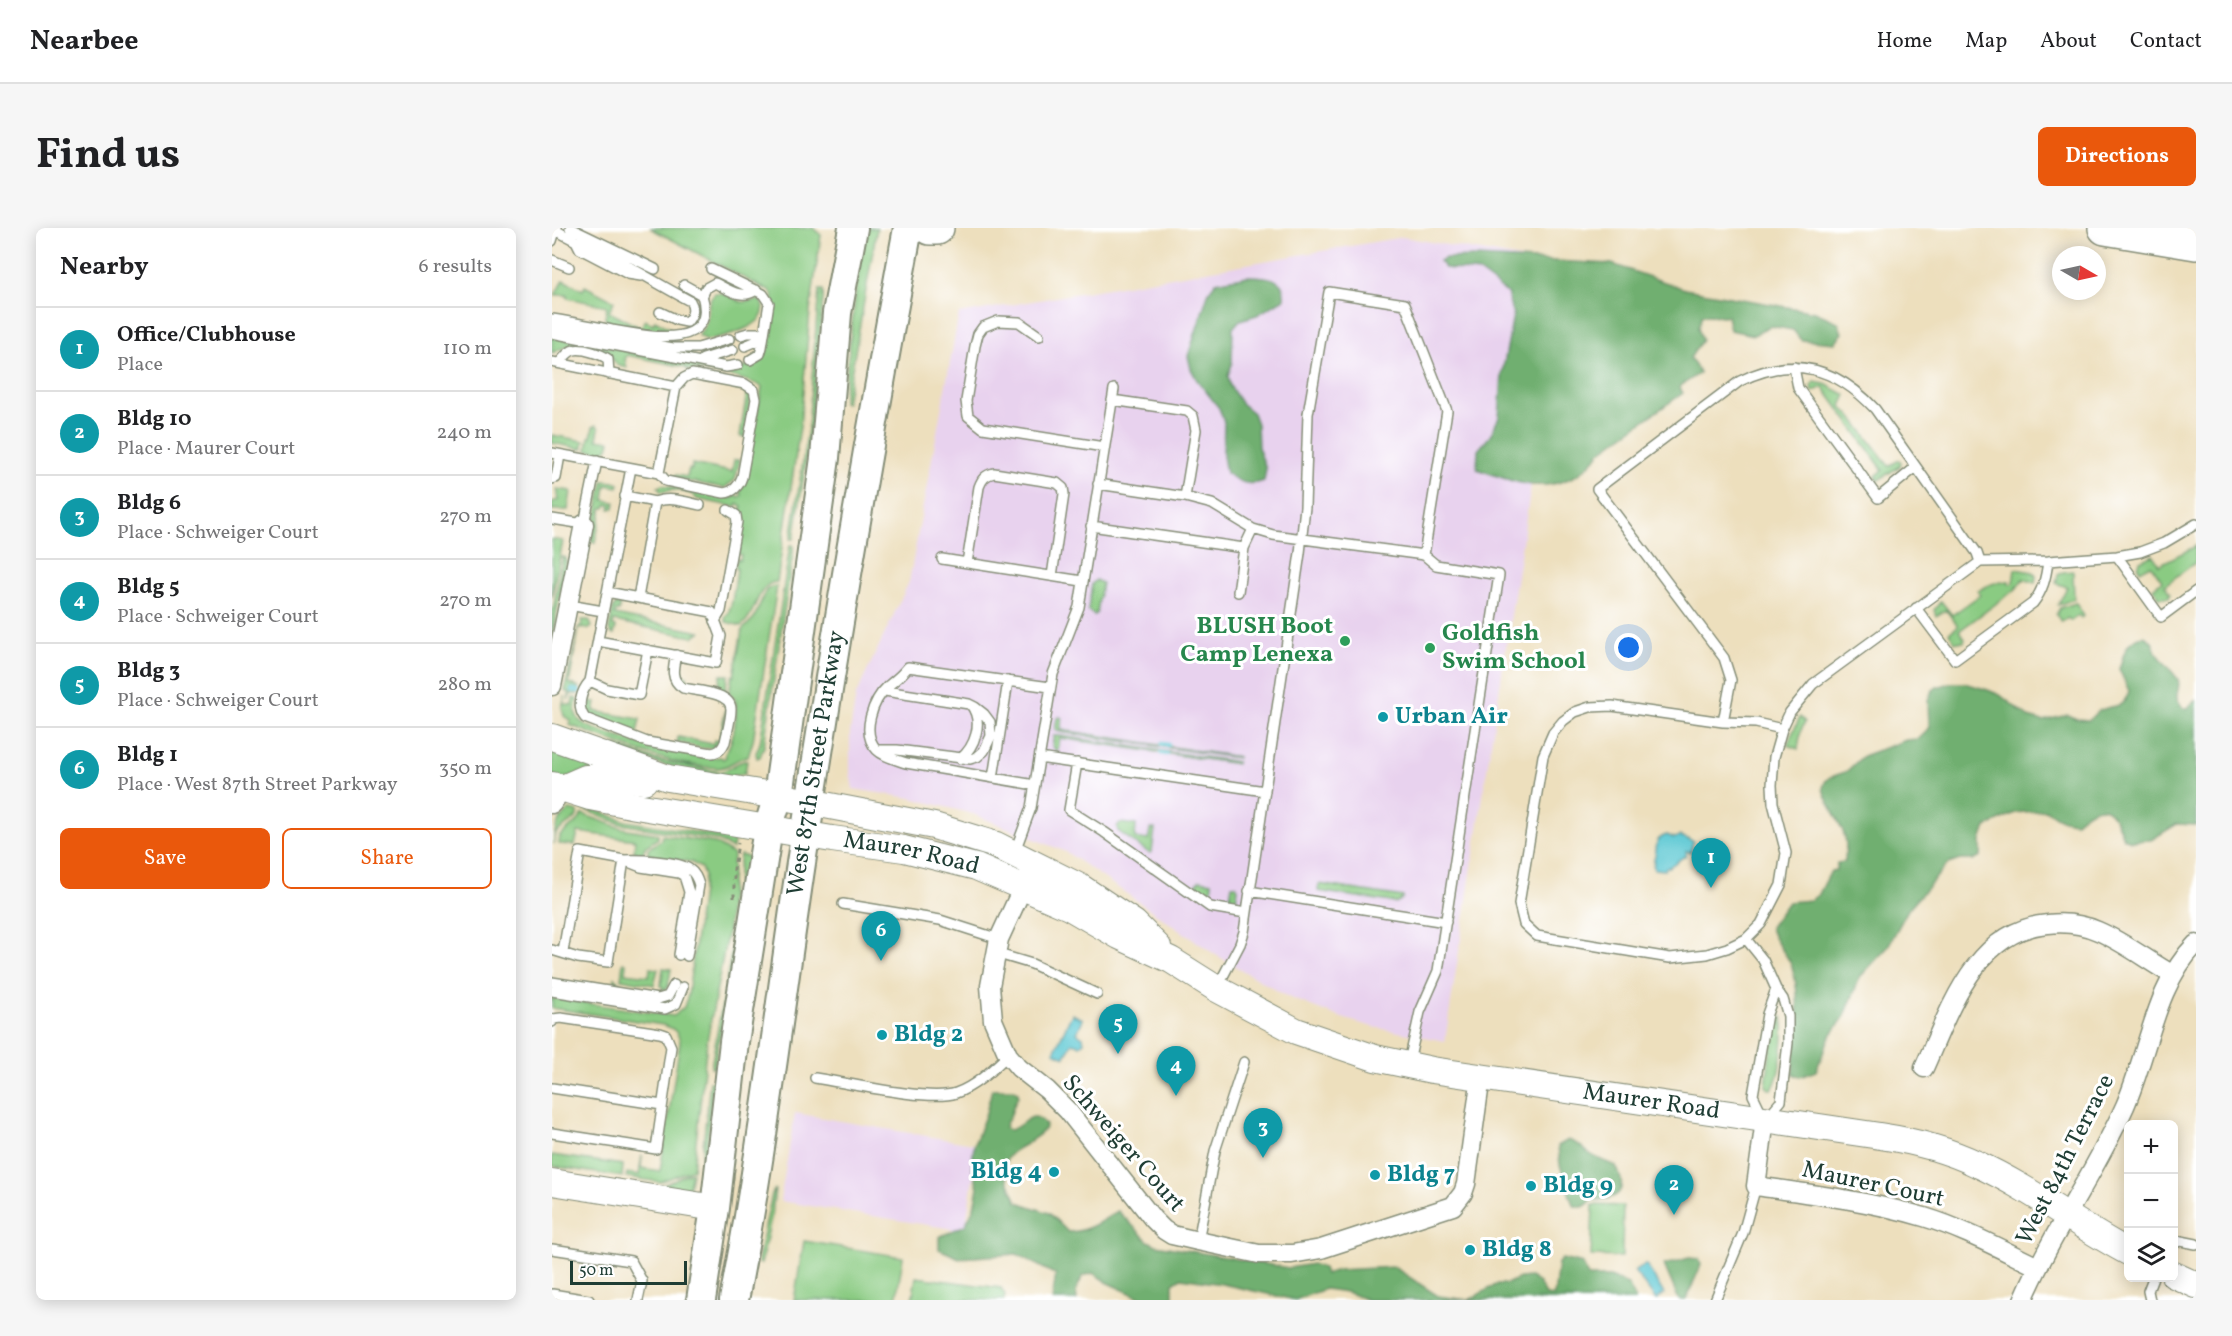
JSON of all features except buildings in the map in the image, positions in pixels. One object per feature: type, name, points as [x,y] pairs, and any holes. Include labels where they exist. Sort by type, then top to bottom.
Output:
[{"type":"highway","points":[[930,228],[937,228]]},
{"type":"highway","points":[[2105,228],[2159,232],[2196,243]]},
{"type":"main road","name":"West 87th Street Parkway","points":[[701,1300],[715,1208],[734,1042],[768,829],[778,796],[825,458],[837,313],[853,228]]},
{"type":"main road","name":"West 87th Street Parkway","points":[[734,1300],[754,1186],[864,463],[908,228]]},
{"type":"main road","points":[[715,1208],[725,1226],[716,1300]]},
{"type":"street","points":[[552,686],[584,524]]},
{"type":"street","name":"Maurer Road","points":[[552,737],[668,778],[778,796],[934,826],[996,845],[1016,869]]},
{"type":"street","name":"Maurer Road","points":[[556,792],[586,778],[621,778],[652,782],[668,778]]},
{"type":"street","name":"Maurer Road","points":[[556,792],[768,829],[904,849],[976,867],[1016,869],[1080,887],[1134,923],[1171,960],[1217,989],[1296,1031],[1375,1058],[1408,1065],[1880,1136],[1930,1147],[1956,1155],[1999,1175],[2124,1250]]},
{"type":"street","name":"Schweiger Court","points":[[1016,869],[997,946],[990,986],[993,1020],[1008,1055],[1019,1068],[1047,1090],[1068,1111],[1159,1225],[1172,1235],[1259,1254],[1292,1254],[1321,1249],[1454,1206],[1466,1184],[1481,1076]]},
{"type":"street","points":[[1924,1068],[1974,968],[1987,951],[2023,928],[2054,923],[2087,927],[2106,935],[2173,975]]},
{"type":"street","name":"West 84th Terrace","points":[[2023,1300],[2037,1267],[2126,1105],[2163,997],[2173,975],[2196,944]]},
{"type":"street","points":[[1756,1186],[1765,1120]]},
{"type":"street","points":[[552,1182],[715,1208]]},
{"type":"street","name":"Maurer Court","points":[[1756,1186],[1834,1197],[1924,1217],[1979,1238],[2037,1267]]},
{"type":"street","points":[[2178,1277],[2196,1285]]},
{"type":"lane","points":[[570,228],[655,269]]},
{"type":"lane","points":[[552,241],[556,229],[576,241],[579,249],[628,274],[643,277],[690,301],[693,312],[687,322],[660,312]]},
{"type":"lane","points":[[552,260],[569,267]]},
{"type":"lane","points":[[711,269],[763,294],[769,303],[760,354],[750,360]]},
{"type":"lane","points":[[552,319],[650,337],[671,337],[689,333],[697,327],[703,315],[702,297],[706,288],[715,283],[741,295],[749,295],[756,290]]},
{"type":"lane","points":[[684,285],[699,292],[702,297]]},
{"type":"lane","points":[[1217,989],[1240,944],[1250,891],[1302,539],[1308,414],[1329,292],[1405,304],[1447,411],[1424,555]]},
{"type":"lane","points":[[1039,336],[1019,322],[998,321],[984,327],[978,334],[975,346],[966,401],[968,416],[983,428],[1104,447]]},
{"type":"lane","points":[[552,326],[673,348],[698,348],[729,339]]},
{"type":"lane","points":[[552,333],[695,359],[726,367],[738,365]]},
{"type":"lane","points":[[741,335],[765,333]]},
{"type":"lane","points":[[745,346],[757,341],[765,333]]},
{"type":"lane","points":[[556,363],[574,350],[602,355],[608,359],[609,374]]},
{"type":"lane","points":[[695,359],[713,357],[733,350]]},
{"type":"lane","points":[[556,363],[676,387]]},
{"type":"lane","points":[[1794,367],[1798,388],[1878,498],[1916,467]]},
{"type":"lane","points":[[1723,722],[1731,680],[1724,658],[1597,489],[1740,381],[1763,371],[1794,367],[1812,368],[1847,383],[1864,396],[1875,409],[1977,553],[1980,562]]},
{"type":"lane","points":[[552,479],[556,478],[556,454],[659,473],[666,481],[724,493],[737,488],[742,477],[756,399],[754,390],[745,384],[692,374],[684,378],[676,387],[659,473]]},
{"type":"lane","points":[[1016,869],[1031,808],[1053,674],[1079,607],[1114,389]]},
{"type":"lane","points":[[1112,400],[1187,411],[1193,416],[1196,430],[1185,497]]},
{"type":"lane","points":[[552,519],[584,524],[597,461]]},
{"type":"lane","points":[[631,468],[590,681],[581,698],[580,709],[585,718],[647,742],[717,752],[723,747],[731,709],[730,703],[723,696],[678,685],[674,677],[676,656]]},
{"type":"lane","points":[[967,563],[982,479],[994,473],[1008,475],[1057,483],[1063,488],[1064,495],[1052,576]]},
{"type":"lane","points":[[1098,484],[1185,497],[1212,504],[1253,529],[1273,535],[1424,555],[1436,565],[1499,575],[1438,971],[1420,1012],[1408,1065]]},
{"type":"lane","points":[[625,496],[655,502],[669,499],[700,505]]},
{"type":"lane","points":[[638,598],[655,502]]},
{"type":"lane","points":[[715,621],[721,611],[738,522],[735,514],[728,510]]},
{"type":"lane","points":[[1782,729],[1755,723],[1723,722],[1601,705],[1575,712],[1563,721],[1553,733],[1543,756],[1519,904],[1524,924],[1537,936],[1670,958],[1707,954],[1746,939],[1761,924],[1781,885],[1784,870],[1784,842],[1773,803],[1774,757],[1782,729],[1790,712],[1814,684],[1980,562],[2048,561],[2140,552],[2164,543],[2196,524]]},
{"type":"lane","points":[[1091,525],[1244,548]]},
{"type":"lane","points":[[1238,592],[1244,548],[1253,529]]},
{"type":"lane","points":[[2117,556],[2161,617],[2196,591]]},
{"type":"lane","points":[[942,559],[1082,581]]},
{"type":"lane","points":[[1916,608],[1955,660],[2033,603],[2046,579],[2048,561]]},
{"type":"lane","points":[[598,641],[716,663],[721,636],[712,612],[607,592]]},
{"type":"lane","points":[[569,605],[603,611]]},
{"type":"lane","points":[[590,681],[607,689],[639,694],[648,650]]},
{"type":"lane","points":[[1035,785],[906,763],[877,750],[870,736],[870,717],[885,690],[899,679],[908,667],[1050,687]]},
{"type":"lane","points":[[993,778],[1008,681]]},
{"type":"lane","points":[[877,750],[897,750],[960,759],[977,757],[984,751],[991,736],[990,722],[984,714],[969,704],[885,690]]},
{"type":"lane","points":[[960,759],[974,743],[977,720],[975,711],[969,704]]},
{"type":"lane","points":[[1039,758],[1265,790]]},
{"type":"lane","points":[[1077,763],[1069,810],[1210,907],[1246,913]]},
{"type":"lane","points":[[563,952],[580,852],[624,860],[641,859],[684,866],[696,877],[699,885],[683,956]]},
{"type":"lane","points":[[552,950],[578,958],[608,962],[624,860]]},
{"type":"lane","points":[[1250,891],[1446,922]]},
{"type":"lane","points":[[843,904],[940,920],[1096,994]]},
{"type":"lane","points":[[1746,939],[1763,960],[1783,999],[1788,1016],[1788,1043],[1781,1101],[1765,1120],[1753,1095],[1767,1014],[1776,988]]},
{"type":"lane","points":[[552,982],[658,999],[668,996],[678,986],[676,1004],[665,1009],[552,991]]},
{"type":"lane","points":[[552,1022],[553,1019],[561,1017],[666,1035],[671,1047],[656,1149],[552,1133]]},
{"type":"lane","points":[[815,1078],[922,1095],[946,1095],[968,1088],[1008,1055]]},
{"type":"lane","points":[[1198,1242],[1215,1151],[1244,1062]]},
{"type":"lane","points":[[552,1088],[662,1105]]},
{"type":"lane","points":[[1715,1300],[1743,1233],[1756,1186]]},
{"type":"lane","points":[[2178,1242],[2196,1244]]},
{"type":"lane","points":[[552,1249],[631,1261],[642,1281],[638,1300]]},
{"type":"lane","points":[[2150,1300],[2148,1291],[2151,1282]]},
{"type":"lane","points":[[552,1294],[589,1300]]},
{"type":"shaded area","points":[[1403,237],[1565,266],[1445,1041],[1373,1027],[1342,1018],[1288,997],[1216,955],[1066,852],[973,814],[911,798],[853,789],[850,773],[850,733],[856,695],[909,582],[959,314]]},
{"type":"shaded area","points":[[795,1113],[978,1145],[965,1231],[780,1201]]},
{"type":"green space","points":[[650,228],[813,228],[821,235],[810,311],[800,427],[777,582],[765,587],[751,614],[741,626],[726,622],[725,616],[732,602],[737,569],[735,567],[741,555],[738,554],[744,521],[744,515],[740,510],[742,507],[738,504],[735,507],[697,499],[692,494],[681,491],[661,492],[658,487],[662,485],[732,498],[742,495],[740,492],[745,483],[762,387],[727,375],[687,370],[685,367],[627,355],[625,360],[627,368],[617,365],[607,352],[572,344],[552,353],[552,337],[735,370],[760,362],[765,357],[774,315],[771,292]]},
{"type":"green space","points":[[865,228],[877,228],[846,403],[843,402]]},
{"type":"green space","points":[[1477,257],[1612,264],[1685,289],[1815,312],[1838,322],[1842,333],[1835,343],[1801,340],[1793,330],[1770,326],[1754,335],[1730,330],[1727,316],[1702,315],[1698,328],[1702,340],[1690,358],[1700,373],[1679,387],[1683,393],[1598,453],[1599,455],[1578,474],[1562,482],[1549,485],[1526,484],[1477,469],[1478,450],[1490,436],[1499,417],[1502,375],[1513,315],[1507,293],[1479,272],[1445,268],[1439,261],[1446,258]]},
{"type":"green space","points":[[1247,276],[1273,279],[1282,286],[1284,291],[1284,299],[1257,315],[1240,320],[1233,328],[1232,364],[1228,376],[1230,386],[1241,403],[1253,413],[1257,424],[1258,447],[1266,469],[1264,481],[1253,484],[1240,481],[1226,473],[1223,456],[1224,422],[1219,408],[1191,369],[1188,356],[1209,291],[1216,282]]},
{"type":"green space","points":[[563,280],[583,290],[585,286],[614,301],[609,312],[641,328],[645,320],[653,324],[655,320],[673,330],[655,332],[609,324],[605,318],[607,306],[567,298],[567,295],[555,295]]},
{"type":"green space","points":[[819,290],[823,290],[823,298],[811,430],[794,539],[791,539],[808,428]]},
{"type":"green space","points":[[715,293],[723,293],[741,302],[760,300],[763,309],[761,317],[746,328],[707,340],[698,335],[706,324],[711,297]]},
{"type":"green space","points":[[1814,382],[1825,384],[1846,395],[1841,406],[1889,466],[1899,460],[1900,466],[1877,481],[1876,476],[1883,470],[1823,387],[1812,392],[1811,386]]},
{"type":"green space","points":[[736,387],[745,389],[751,395],[745,437],[740,436],[747,392],[735,389]]},
{"type":"green space","points":[[596,425],[599,428],[597,439],[610,441],[608,448],[602,452],[587,450],[589,437]]},
{"type":"green space","points":[[552,435],[584,441],[582,449],[552,443]]},
{"type":"green space","points":[[734,460],[740,460],[735,480],[724,488],[672,478],[676,475],[687,477],[692,464],[732,472]]},
{"type":"green space","points":[[603,481],[619,484],[618,487],[606,485],[604,500],[615,502],[614,508],[610,509],[611,505],[606,505],[602,508],[595,543],[591,541]]},
{"type":"green space","points":[[556,489],[571,491],[568,510],[552,510],[552,502],[558,500]]},
{"type":"green space","points":[[552,539],[563,541],[552,597]]},
{"type":"green space","points":[[790,545],[793,545],[793,552],[764,746],[760,757],[757,758],[756,753],[760,743]]},
{"type":"green space","points":[[2196,546],[2196,562],[2165,585],[2170,594],[2169,597],[2159,597],[2153,588],[2162,581],[2151,565],[2140,571],[2138,567],[2140,561],[2153,555],[2159,565]]},
{"type":"green space","points":[[563,557],[566,558],[566,564],[552,637],[552,615]]},
{"type":"green space","points":[[2015,569],[2033,572],[2036,576],[2035,583],[2023,579],[2016,589],[1959,631],[1965,639],[1964,642],[1955,642],[1949,633],[1958,626],[1946,610],[1936,616],[1934,610],[1941,601],[1952,615],[1980,595],[1978,591],[1985,587],[2005,581],[2013,584]]},
{"type":"green space","points":[[2073,571],[2074,599],[2058,605],[2067,587],[2056,583],[2058,575]]},
{"type":"green space","points":[[1096,580],[1102,583],[1097,613],[1094,615],[1088,610],[1092,584]]},
{"type":"green space","points":[[777,586],[753,741],[748,757],[718,768],[680,763],[624,746],[570,725],[571,721],[564,716],[562,708],[565,696],[564,704],[572,705],[573,698],[577,699],[575,712],[580,721],[605,733],[671,751],[723,759],[726,757],[734,727],[735,699],[729,693],[742,630],[754,618],[766,590]]},
{"type":"green space","points":[[617,603],[620,604],[619,611],[616,611],[615,615],[700,632],[693,637],[614,621],[613,626],[616,627],[612,634],[609,629],[613,608]]},
{"type":"green space","points":[[2076,603],[2084,616],[2081,618],[2079,615],[2071,621],[2068,618],[2062,622],[2056,615],[2060,608]]},
{"type":"green space","points":[[582,620],[589,620],[592,627],[579,628],[569,683],[579,687],[578,689],[571,688],[570,691],[578,692],[578,694],[571,694],[568,700],[570,693],[565,691],[578,628]]},
{"type":"green space","points":[[2144,636],[2152,641],[2156,652],[2178,679],[2177,699],[2183,708],[2187,708],[2196,700],[2196,825],[2177,824],[2151,840],[2131,841],[2123,838],[2111,813],[2100,808],[2085,814],[2076,822],[2063,820],[2045,810],[2015,813],[1986,827],[1981,841],[1981,856],[1973,860],[1960,860],[1948,864],[1909,908],[1887,948],[1860,977],[1845,1016],[1829,1038],[1816,1071],[1800,1077],[1793,1074],[1797,1020],[1795,980],[1790,962],[1774,938],[1770,927],[1788,902],[1811,900],[1819,894],[1831,871],[1836,870],[1837,863],[1845,862],[1846,842],[1825,795],[1823,788],[1825,782],[1847,771],[1863,756],[1906,740],[1918,739],[1929,727],[1928,700],[1932,691],[1951,683],[1965,683],[2000,695],[2028,717],[2043,721],[2067,715],[2089,720],[2099,711],[2121,704],[2127,697],[2129,691],[2119,669],[2129,644]]},
{"type":"green space","points":[[678,674],[687,676],[687,680],[718,686],[721,675],[728,675],[725,691],[685,683]]},
{"type":"green space","points":[[586,701],[596,702],[594,711],[640,719],[637,733],[591,716],[586,709]]},
{"type":"green space","points":[[726,708],[724,731],[719,742],[716,746],[704,748],[677,742],[678,737],[713,744],[714,740],[719,741]]},
{"type":"green space","points":[[1800,717],[1805,722],[1801,730],[1798,749],[1787,745]]},
{"type":"green space","points":[[1057,718],[1062,718],[1061,730],[1238,758],[1060,732],[1055,730]]},
{"type":"green space","points":[[1054,736],[1237,762],[1237,764],[1060,738],[1056,751],[1052,746]]},
{"type":"green space","points":[[616,746],[653,759],[719,772],[747,761],[745,773],[715,776],[662,765],[615,749]]},
{"type":"green space","points":[[552,748],[599,767],[565,778],[552,776]]},
{"type":"green space","points":[[577,807],[589,808],[588,811],[592,812],[594,809],[625,821],[727,837],[734,840],[733,849],[717,840],[621,824]]},
{"type":"green space","points":[[569,810],[578,812],[576,818],[556,833],[554,844],[557,825]]},
{"type":"green space","points":[[582,814],[621,828],[658,834],[658,838],[645,847],[642,855],[634,852],[635,840],[578,832],[575,845],[559,844],[560,836],[579,820]]},
{"type":"green space","points":[[1120,823],[1136,825],[1135,838],[1148,840],[1150,829],[1155,829],[1152,852],[1149,853],[1118,831],[1117,827]]},
{"type":"green space","points":[[662,835],[715,843],[733,854],[728,930],[707,1041],[693,1169],[660,1182],[626,1177],[627,1173],[639,1175],[642,1155],[641,1168],[660,1171],[680,1042],[678,1035],[663,1025],[552,1008],[552,998],[674,1016],[684,1007],[688,995],[704,876],[701,868],[691,862],[648,855],[648,849],[661,840]]},
{"type":"green space","points":[[740,855],[749,857],[738,965],[718,1044],[715,1068],[711,1067],[736,926]]},
{"type":"green space","points":[[1200,880],[1212,882],[1211,894],[1230,897],[1232,885],[1236,885],[1238,889],[1236,899],[1232,901],[1213,897],[1197,886]]},
{"type":"green space","points":[[1319,884],[1403,898],[1397,903],[1318,891]]},
{"type":"green space","points":[[623,962],[626,963],[625,973],[649,976],[650,968],[658,969],[654,985],[621,979]]},
{"type":"green space","points":[[663,968],[671,969],[668,987],[662,993],[617,989],[618,984],[614,983],[615,978],[622,986],[662,992]]},
{"type":"green space","points":[[1779,1016],[1782,1017],[1783,1024],[1782,1054],[1778,1075],[1772,1089],[1769,1089],[1766,1086],[1769,1059]]},
{"type":"green space","points":[[710,1081],[713,1081],[713,1088],[704,1173],[699,1183]]},
{"type":"green space","points":[[992,1089],[1013,1089],[1018,1092],[1005,1128],[1009,1130],[1014,1128],[1032,1117],[1041,1119],[1046,1125],[1039,1135],[1008,1157],[1006,1176],[1017,1202],[1049,1213],[1068,1232],[1088,1228],[1118,1211],[1148,1241],[1156,1245],[1289,1268],[1312,1264],[1323,1268],[1325,1274],[1338,1270],[1394,1267],[1438,1296],[1468,1300],[1368,1300],[1346,1292],[1325,1289],[1295,1300],[1222,1284],[1181,1278],[1173,1283],[1173,1300],[1146,1300],[1110,1284],[1093,1273],[1083,1276],[1076,1290],[1077,1300],[1052,1300],[1056,1275],[1017,1254],[959,1258],[939,1249],[939,1237],[965,1225],[974,1208],[978,1187],[972,1166],[974,1145]]},
{"type":"green space","points":[[1568,1140],[1578,1144],[1596,1158],[1616,1166],[1621,1182],[1619,1193],[1609,1198],[1592,1200],[1584,1207],[1573,1205],[1560,1165],[1558,1146]]},
{"type":"green space","points":[[552,1155],[623,1165],[622,1177],[552,1166]]},
{"type":"green space","points":[[692,1173],[688,1191],[659,1187]]},
{"type":"green space","points":[[775,1189],[772,1214],[761,1264],[758,1260]]},
{"type":"green space","points":[[1593,1205],[1623,1206],[1622,1257],[1591,1256]]},
{"type":"green space","points":[[804,1241],[903,1257],[896,1300],[794,1300]]},
{"type":"green space","points":[[1689,1258],[1699,1259],[1701,1265],[1686,1300],[1679,1300],[1664,1265]]},
{"type":"green space","points":[[1562,1259],[1583,1264],[1588,1277],[1610,1277],[1628,1284],[1636,1300],[1469,1300],[1497,1284],[1506,1284],[1520,1278],[1530,1277],[1539,1283],[1546,1295],[1554,1296],[1558,1263]]},
{"type":"green space","points":[[916,1277],[1001,1288],[1005,1295],[1004,1300],[912,1300]]},
{"type":"water","points":[[1667,835],[1674,838],[1680,836],[1693,841],[1691,852],[1686,851],[1686,855],[1666,867],[1665,870],[1654,869],[1653,861],[1657,842],[1661,837]]},
{"type":"water","points":[[1072,1014],[1083,1019],[1077,1033],[1083,1037],[1084,1042],[1080,1045],[1072,1043],[1065,1057],[1054,1052]]},
{"type":"water","points":[[1646,1264],[1664,1294],[1656,1300],[1634,1271]]},
{"type":"waterway","points":[[572,690],[579,691]]},
{"type":"waterway","points":[[1162,744],[1168,745]]},
{"type":"waterway","points":[[1161,753],[1167,754]]},
{"type":"place","name":"BLUSH Boot Camp Lenexa","points":[[1345,641]]},
{"type":"place","name":"Goldfish Swim School","points":[[1430,648]]},
{"type":"place","name":"Urban Air","points":[[1383,717]]},
{"type":"place","name":"Office/Clubhouse","points":[[1711,888]]},
{"type":"place","name":"Bldg 1","points":[[881,961]]},
{"type":"place","name":"Bldg 2","points":[[882,1035]]},
{"type":"place","name":"Bldg 3","points":[[1118,1054]]},
{"type":"place","name":"Bldg 5","points":[[1176,1096]]},
{"type":"place","name":"Bldg 6","points":[[1263,1158]]},
{"type":"place","name":"Bldg 4","points":[[1054,1172]]},
{"type":"place","name":"Bldg 7","points":[[1375,1175]]},
{"type":"place","name":"Bldg 9","points":[[1531,1186]]},
{"type":"place","name":"Bldg 10","points":[[1674,1215]]},
{"type":"place","name":"Bldg 8","points":[[1470,1250]]}]
